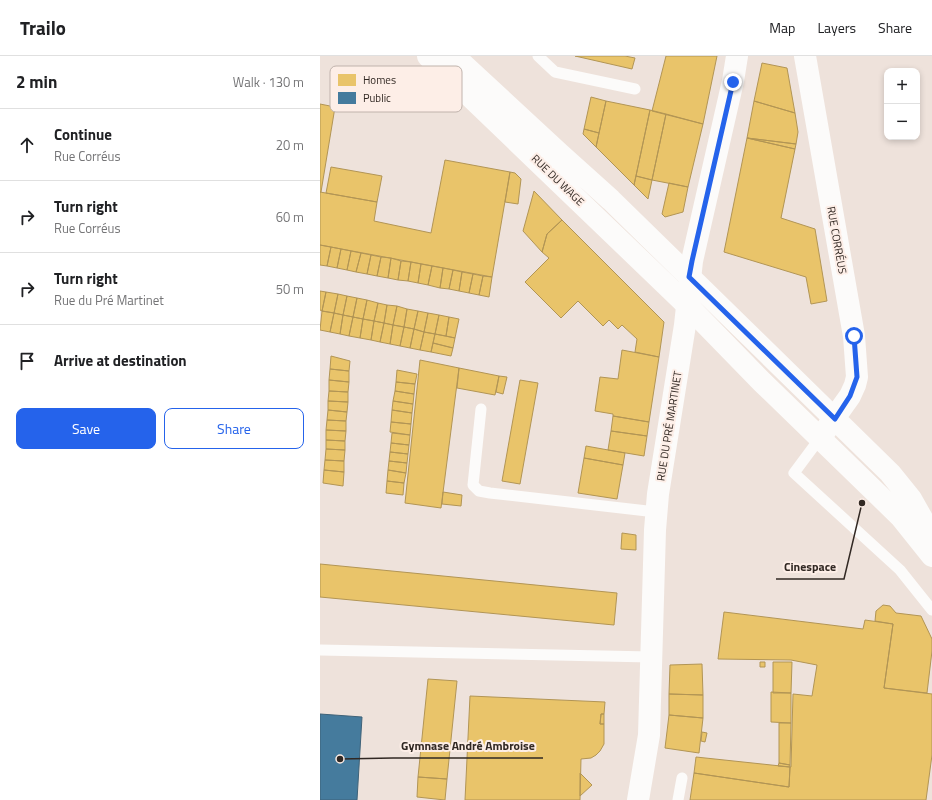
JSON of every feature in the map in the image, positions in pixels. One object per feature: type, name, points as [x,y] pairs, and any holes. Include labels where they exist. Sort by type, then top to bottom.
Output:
[{"type":"street","name":"RUE DU WAGE","points":[[428,56],[438,66]]},
{"type":"street","name":"RUE DU WAGE","points":[[454,56],[611,200],[689,277]]},
{"type":"street","name":"RUE DU PRÉ MARTINET","points":[[638,800],[649,735],[656,512],[682,345],[689,277],[733,82],[737,56]]},
{"type":"street","name":"RUE CORRÉUS","points":[[804,56],[854,336],[857,377],[850,396],[820,438]]},
{"type":"street","name":"RUE DU WAGE","points":[[462,89],[687,305]]},
{"type":"street","points":[[689,277],[896,480],[916,507],[932,536]]},
{"type":"street","points":[[687,305],[762,382],[900,516],[932,556]]},
{"type":"lane","points":[[538,56],[555,72],[636,89]]},
{"type":"lane","points":[[481,409],[473,485],[479,491],[656,512]]},
{"type":"lane","points":[[820,438],[794,473],[900,570],[932,610]]},
{"type":"lane","points":[[320,650],[651,658]]},
{"type":"lane","points":[[678,800],[682,778]]},
{"type":"building: Homes","points":[[575,56],[625,56],[635,58],[632,69]]},
{"type":"building: Homes","points":[[666,56],[717,56],[703,124],[652,111]]},
{"type":"building: Homes","points":[[762,63],[787,68],[795,113],[754,101]]},
{"type":"building: Homes","points":[[591,97],[606,101],[599,133],[584,129]]},
{"type":"building: Homes","points":[[606,101],[650,110],[634,185],[596,147]]},
{"type":"building: Homes","points":[[754,101],[795,113],[798,132],[796,144],[747,138]]},
{"type":"building: Homes","points":[[320,104],[330,106],[330,112],[334,112],[320,192]]},
{"type":"building: Homes","points":[[650,110],[666,114],[652,180],[636,176]]},
{"type":"building: Homes","points":[[666,114],[703,124],[688,187],[652,180]]},
{"type":"building: Homes","points":[[584,129],[599,133],[596,147],[583,134]]},
{"type":"building: Homes","points":[[747,138],[796,144],[795,149]]},
{"type":"building: Homes","points":[[747,138],[795,149],[781,218],[815,229],[827,301],[811,304],[806,277],[724,252]]},
{"type":"building: Homes","points":[[445,160],[510,172],[492,277],[320,245],[320,192],[377,202],[374,221],[431,233]]},
{"type":"building: Homes","points":[[331,167],[382,176],[377,202],[326,193]]},
{"type":"building: Homes","points":[[510,172],[515,173],[521,179],[518,204],[505,202]]},
{"type":"building: Homes","points":[[636,176],[652,180],[648,199],[634,185]]},
{"type":"building: Homes","points":[[669,183],[688,187],[683,212],[665,217],[662,214]]},
{"type":"building: Homes","points":[[534,191],[562,220],[547,234],[542,252],[523,231]]},
{"type":"building: Homes","points":[[562,220],[664,322],[659,357],[635,352],[637,339],[622,325],[618,329],[609,320],[603,326],[578,301],[561,318],[525,282],[549,258],[542,252],[547,234]]},
{"type":"building: Homes","points":[[320,245],[331,247],[327,266],[320,265]]},
{"type":"building: Homes","points":[[331,247],[341,249],[337,268],[327,266]]},
{"type":"building: Homes","points":[[341,249],[351,251],[347,270],[337,268]]},
{"type":"building: Homes","points":[[351,251],[361,253],[356,272],[347,270]]},
{"type":"building: Homes","points":[[361,253],[371,255],[367,274],[356,272]]},
{"type":"building: Homes","points":[[371,255],[381,257],[377,276],[367,274]]},
{"type":"building: Homes","points":[[381,257],[391,258],[388,278],[377,276]]},
{"type":"building: Homes","points":[[391,258],[401,261],[398,280],[388,278]]},
{"type":"building: Homes","points":[[401,261],[411,262],[408,281],[398,280]]},
{"type":"building: Homes","points":[[411,262],[421,264],[418,283],[408,281]]},
{"type":"building: Homes","points":[[421,264],[432,266],[428,285],[418,283]]},
{"type":"building: Homes","points":[[432,266],[443,268],[440,288],[428,285]]},
{"type":"building: Homes","points":[[443,268],[453,270],[449,289],[440,288]]},
{"type":"building: Homes","points":[[453,270],[462,272],[459,291],[449,289]]},
{"type":"building: Homes","points":[[462,272],[473,274],[469,293],[459,291]]},
{"type":"building: Homes","points":[[473,274],[483,276],[479,295],[469,293]]},
{"type":"building: Homes","points":[[483,276],[492,277],[489,297],[479,295]]},
{"type":"building: Homes","points":[[320,291],[326,292],[322,311],[320,310]]},
{"type":"building: Homes","points":[[326,292],[338,294],[334,313],[322,311]]},
{"type":"building: Homes","points":[[338,294],[347,296],[343,315],[334,313]]},
{"type":"building: Homes","points":[[347,296],[357,298],[353,317],[343,315]]},
{"type":"building: Homes","points":[[357,298],[367,300],[363,319],[353,317]]},
{"type":"building: Homes","points":[[367,300],[378,303],[374,321],[363,319]]},
{"type":"building: Homes","points":[[378,303],[387,305],[384,323],[374,321]]},
{"type":"building: Homes","points":[[387,305],[397,306],[393,325],[384,323]]},
{"type":"building: Homes","points":[[397,306],[407,309],[404,327],[393,325]]},
{"type":"building: Homes","points":[[407,309],[418,311],[414,329],[404,327]]},
{"type":"building: Homes","points":[[322,311],[334,313],[330,332],[320,330]]},
{"type":"building: Homes","points":[[418,311],[428,313],[424,332],[414,329]]},
{"type":"building: Homes","points":[[334,313],[343,315],[340,334],[330,332]]},
{"type":"building: Homes","points":[[428,313],[439,315],[435,334],[424,332]]},
{"type":"building: Homes","points":[[343,315],[353,317],[349,336],[340,334]]},
{"type":"building: Homes","points":[[439,315],[449,317],[446,336],[435,334]]},
{"type":"building: Homes","points":[[353,317],[363,319],[360,338],[349,336]]},
{"type":"building: Homes","points":[[449,317],[459,319],[455,338],[446,336]]},
{"type":"building: Homes","points":[[363,319],[374,321],[371,340],[360,338]]},
{"type":"building: Homes","points":[[374,321],[384,323],[380,342],[371,340]]},
{"type":"building: Homes","points":[[384,323],[393,325],[390,344],[380,342]]},
{"type":"building: Homes","points":[[393,325],[404,327],[400,346],[390,344]]},
{"type":"building: Homes","points":[[404,327],[414,329],[410,348],[400,346]]},
{"type":"building: Homes","points":[[414,329],[424,332],[420,350],[410,348]]},
{"type":"building: Homes","points":[[424,332],[435,334],[431,352],[420,350]]},
{"type":"building: Homes","points":[[435,334],[455,338],[453,348],[433,343]]},
{"type":"building: Homes","points":[[433,343],[453,348],[451,356],[431,352]]},
{"type":"building: Homes","points":[[622,350],[659,357],[649,422],[613,416],[613,414],[595,411],[600,377],[618,379]]},
{"type":"building: Homes","points":[[331,356],[350,361],[349,371],[330,369]]},
{"type":"building: Homes","points":[[420,360],[459,368],[441,508],[405,503]]},
{"type":"building: Homes","points":[[459,368],[499,376],[495,395],[457,388]]},
{"type":"building: Homes","points":[[330,369],[349,371],[349,382],[329,380]]},
{"type":"building: Homes","points":[[397,370],[417,374],[415,384],[396,382]]},
{"type":"building: Homes","points":[[499,376],[507,377],[503,394],[496,392]]},
{"type":"building: Homes","points":[[329,380],[349,382],[348,392],[329,391]]},
{"type":"building: Homes","points":[[520,380],[538,383],[520,484],[502,481]]},
{"type":"building: Homes","points":[[396,382],[415,384],[414,394],[395,391]]},
{"type":"building: Homes","points":[[329,391],[348,392],[348,402],[328,401]]},
{"type":"building: Homes","points":[[395,391],[414,394],[413,404],[393,401]]},
{"type":"building: Homes","points":[[328,401],[348,402],[347,412],[328,410]]},
{"type":"building: Homes","points":[[393,401],[413,404],[412,413],[392,410]]},
{"type":"building: Homes","points":[[328,410],[347,412],[346,421],[327,420]]},
{"type":"building: Homes","points":[[392,410],[412,413],[411,424],[391,422]]},
{"type":"building: Homes","points":[[613,416],[649,422],[647,436],[611,431]]},
{"type":"building: Homes","points":[[327,420],[346,421],[346,431],[326,430]]},
{"type":"building: Homes","points":[[391,422],[411,424],[410,435],[390,432]]},
{"type":"building: Homes","points":[[326,430],[346,431],[345,441],[326,440]]},
{"type":"building: Homes","points":[[611,431],[647,436],[644,456],[608,450]]},
{"type":"building: Homes","points":[[392,433],[410,435],[409,445],[391,443]]},
{"type":"building: Homes","points":[[326,440],[345,441],[345,450],[326,449]]},
{"type":"building: Homes","points":[[391,443],[409,445],[408,454],[390,452]]},
{"type":"building: Homes","points":[[586,446],[625,453],[623,465],[584,458]]},
{"type":"building: Homes","points":[[326,449],[345,450],[344,461],[325,460]]},
{"type":"building: Homes","points":[[390,452],[408,454],[407,463],[389,461]]},
{"type":"building: Homes","points":[[584,458],[623,465],[617,499],[578,493]]},
{"type":"building: Homes","points":[[325,460],[344,461],[344,472],[324,470]]},
{"type":"building: Homes","points":[[389,461],[407,463],[406,473],[388,470]]},
{"type":"building: Homes","points":[[324,470],[344,472],[343,486],[323,483]]},
{"type":"building: Homes","points":[[388,470],[406,473],[404,483],[387,481]]},
{"type":"building: Homes","points":[[387,481],[404,483],[403,495],[386,493]]},
{"type":"building: Homes","points":[[443,492],[462,495],[461,506],[442,504]]},
{"type":"building: Homes","points":[[622,533],[636,535],[636,550],[621,549]]},
{"type":"building: Homes","points":[[320,564],[617,593],[614,625],[320,597]]},
{"type":"building: Homes","points":[[883,605],[890,606],[896,613],[921,616],[932,639],[927,693],[884,688],[893,624],[875,621],[876,611]]},
{"type":"building: Homes","points":[[724,612],[863,629],[865,620],[893,624],[884,688],[932,694],[932,755],[926,800],[690,800],[694,773],[789,787],[793,694],[812,696],[817,665],[791,660],[718,659]]},
{"type":"building: Homes","points":[[760,662],[765,662],[765,667],[760,667]]},
{"type":"building: Homes","points":[[773,662],[792,662],[791,693],[773,693]]},
{"type":"building: Homes","points":[[702,664],[703,695],[669,694],[670,665]]},
{"type":"building: Homes","points":[[428,679],[457,681],[447,779],[418,777]]},
{"type":"building: Homes","points":[[771,692],[791,693],[791,723],[771,722]]},
{"type":"building: Homes","points":[[669,694],[703,695],[703,718],[669,715]]},
{"type":"building: Homes","points":[[470,696],[605,702],[604,714],[601,714],[600,724],[604,724],[604,744],[596,755],[591,758],[581,759],[580,800],[465,800]]},
{"type":"building: Homes","points":[[601,714],[604,714],[604,724],[600,724]]},
{"type":"building: Homes","points":[[669,715],[703,718],[699,753],[665,748]]},
{"type":"building: Homes","points":[[779,723],[791,723],[790,765],[779,763]]},
{"type":"building: Homes","points":[[702,732],[707,733],[705,742],[701,741]]},
{"type":"building: Homes","points":[[696,757],[790,767],[789,787],[694,773]]},
{"type":"building: Homes","points":[[779,763],[790,765],[790,767],[778,766]]},
{"type":"building: Homes","points":[[580,773],[592,785],[580,796]]},
{"type":"building: Homes","points":[[418,777],[447,779],[445,800],[417,797]]},
{"type":"building: Public","points":[[320,714],[362,717],[357,800],[320,800]]},
{"type":"place","name":"Cinespace","points":[[862,503]]},
{"type":"place","name":"Gymnase André Ambroise","points":[[340,759]]},
{"type":"route","points":[[733,82],[689,277],[835,419],[850,396],[857,377],[854,336]]}]
